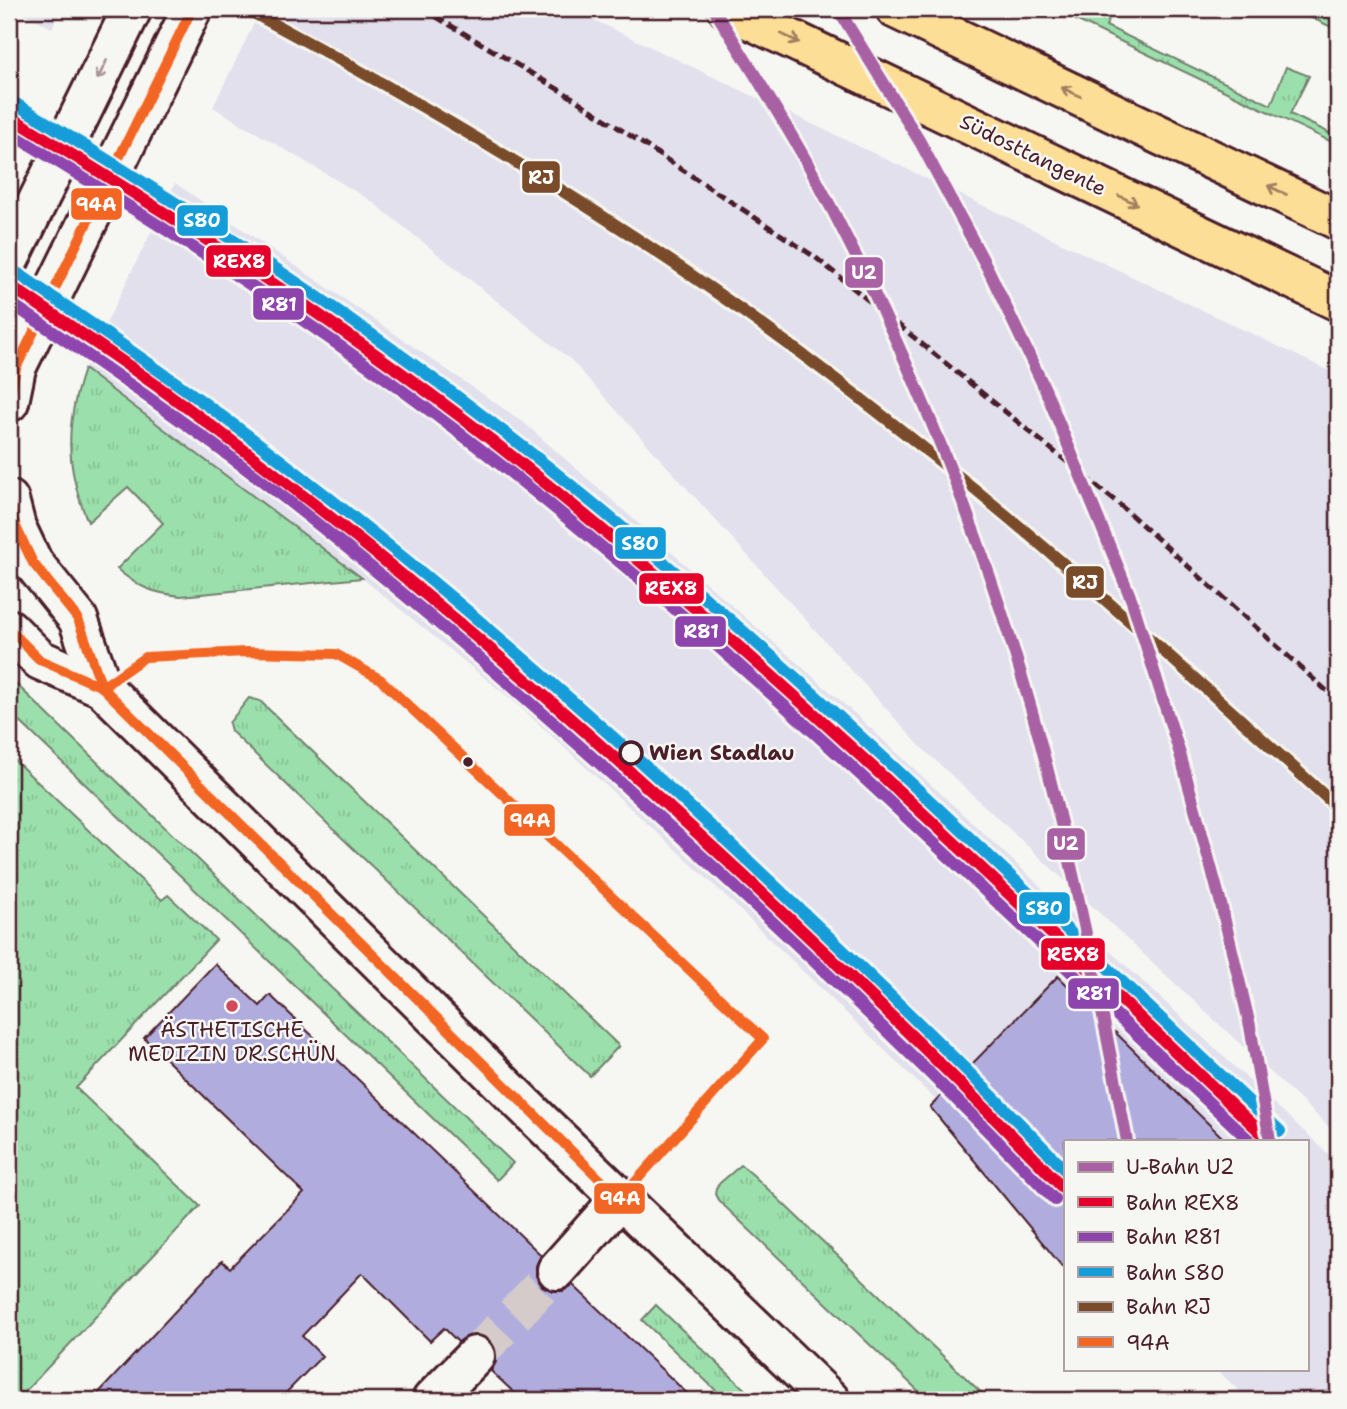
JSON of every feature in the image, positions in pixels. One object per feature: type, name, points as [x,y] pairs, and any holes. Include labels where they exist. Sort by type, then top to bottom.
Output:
[{"type":"highway","name":"Südosttangente","points":[[728,9],[1338,301]]},
{"type":"highway","points":[[896,9],[1338,220]]},
{"type":"street","points":[[9,260],[132,9]]},
{"type":"street","points":[[9,402],[16,368],[191,9]]},
{"type":"street","points":[[9,500],[16,527],[33,562],[78,619],[102,687]]},
{"type":"street","points":[[9,629],[40,660],[102,687],[620,1199],[830,1400]]},
{"type":"street","points":[[557,1269],[620,1199]]},
{"type":"street","points":[[432,1400],[475,1356]]},
{"type":"shaded area","points":[[16,9],[61,9],[52,28]]},
{"type":"shaded area","points":[[261,9],[571,9],[1338,375],[1338,1135],[919,745],[571,360],[370,200],[213,107]]},
{"type":"shaded area","points":[[175,183],[523,422],[854,713],[1338,1163],[1338,1400],[1249,1400],[1217,1370],[1308,1370],[1308,1140],[1064,1140],[1064,1224],[712,883],[517,704],[362,578],[84,369]]},
{"type":"green space","points":[[1053,9],[1066,9],[1087,19],[1093,9],[1113,9],[1106,26],[1271,105],[1286,67],[1309,76],[1290,114],[1338,137],[1338,145]]},
{"type":"green space","points":[[1292,9],[1338,9],[1338,30]]},
{"type":"green space","points":[[84,369],[362,578],[181,596],[147,588],[117,569],[163,523],[128,487],[88,522],[75,483],[70,446],[73,409]]},
{"type":"green space","points":[[11,679],[513,1163],[497,1180],[9,711]]},
{"type":"green space","points":[[249,698],[260,701],[619,1046],[590,1076],[231,731],[229,723]]},
{"type":"green space","points":[[9,755],[162,900],[168,895],[216,940],[76,1088],[200,1206],[17,1400],[9,1400]]},
{"type":"green space","points":[[741,1165],[989,1400],[928,1400],[718,1200],[716,1188]]},
{"type":"green space","points":[[656,1305],[756,1400],[726,1400],[642,1320]]},
{"type":"building","points":[[215,964],[260,1006],[270,995],[541,1255],[536,1266],[536,1276],[542,1286],[553,1291],[563,1291],[573,1285],[694,1400],[522,1400],[491,1371],[496,1362],[496,1351],[490,1340],[481,1335],[470,1335],[458,1342],[444,1328],[430,1341],[362,1273],[302,1336],[322,1356],[279,1400],[92,1400],[222,1261],[230,1268],[304,1193],[144,1038]]},
{"type":"building","points":[[1058,976],[1225,1140],[1064,1140],[1064,1269],[930,1107]]},
{"type":"tunnel","points":[[475,1356],[557,1270]]},
{"type":"railway","points":[[423,9],[573,98],[815,257],[1120,505],[1338,701]]},
{"type":"metro line","name":"U2","points":[[714,9],[786,126],[840,224],[924,405],[973,529],[1015,654],[1049,774],[1091,957],[1127,1140]]},
{"type":"metro line","name":"U2","points":[[838,9],[920,142],[988,269],[1045,389],[1132,601],[1180,754],[1220,900],[1250,1026],[1270,1140]]},
{"type":"rail line","name":"RJ","points":[[246,9],[513,160],[643,242],[769,330],[917,442],[989,501],[1200,683],[1338,808]]},
{"type":"rail line","name":"S80","points":[[16,104],[280,271],[408,360],[532,454],[630,534],[820,699],[1280,1131]]},
{"type":"rail line","name":"REX8","points":[[9,116],[141,198],[336,326],[462,417],[523,465],[621,545],[811,711],[996,881],[1269,1140]]},
{"type":"rail line","name":"R81","points":[[9,132],[139,213],[330,339],[454,429],[611,554],[889,801],[1249,1140]]},
{"type":"rail line","name":"S80","points":[[17,273],[211,408],[345,510],[475,617],[665,784],[770,881],[940,1044],[1064,1169]]},
{"type":"rail line","name":"REX8","points":[[9,285],[205,421],[338,523],[468,630],[595,740],[763,894],[937,1061],[1064,1189]]},
{"type":"rail line","name":"R81","points":[[9,302],[152,400],[257,477],[401,591],[508,682],[803,951],[1055,1200]]},
{"type":"transit line","name":"94A","points":[[9,402],[16,368],[192,9]]},
{"type":"transit line","name":"94A","points":[[9,500],[16,527],[33,563],[78,619],[101,684]]},
{"type":"transit line","name":"94A","points":[[9,629],[40,660],[102,687]]},
{"type":"transit line","name":"94A","points":[[246,652],[336,654],[380,679],[763,1039],[620,1199],[102,687],[145,657],[246,652]]},
{"type":"place","name":"Wien Stadlau","points":[[631,753]]},
{"type":"place","name":"ÄSTHETISCHE MEDIZIN DR.SCHÜN","points":[[232,1006]]}]
